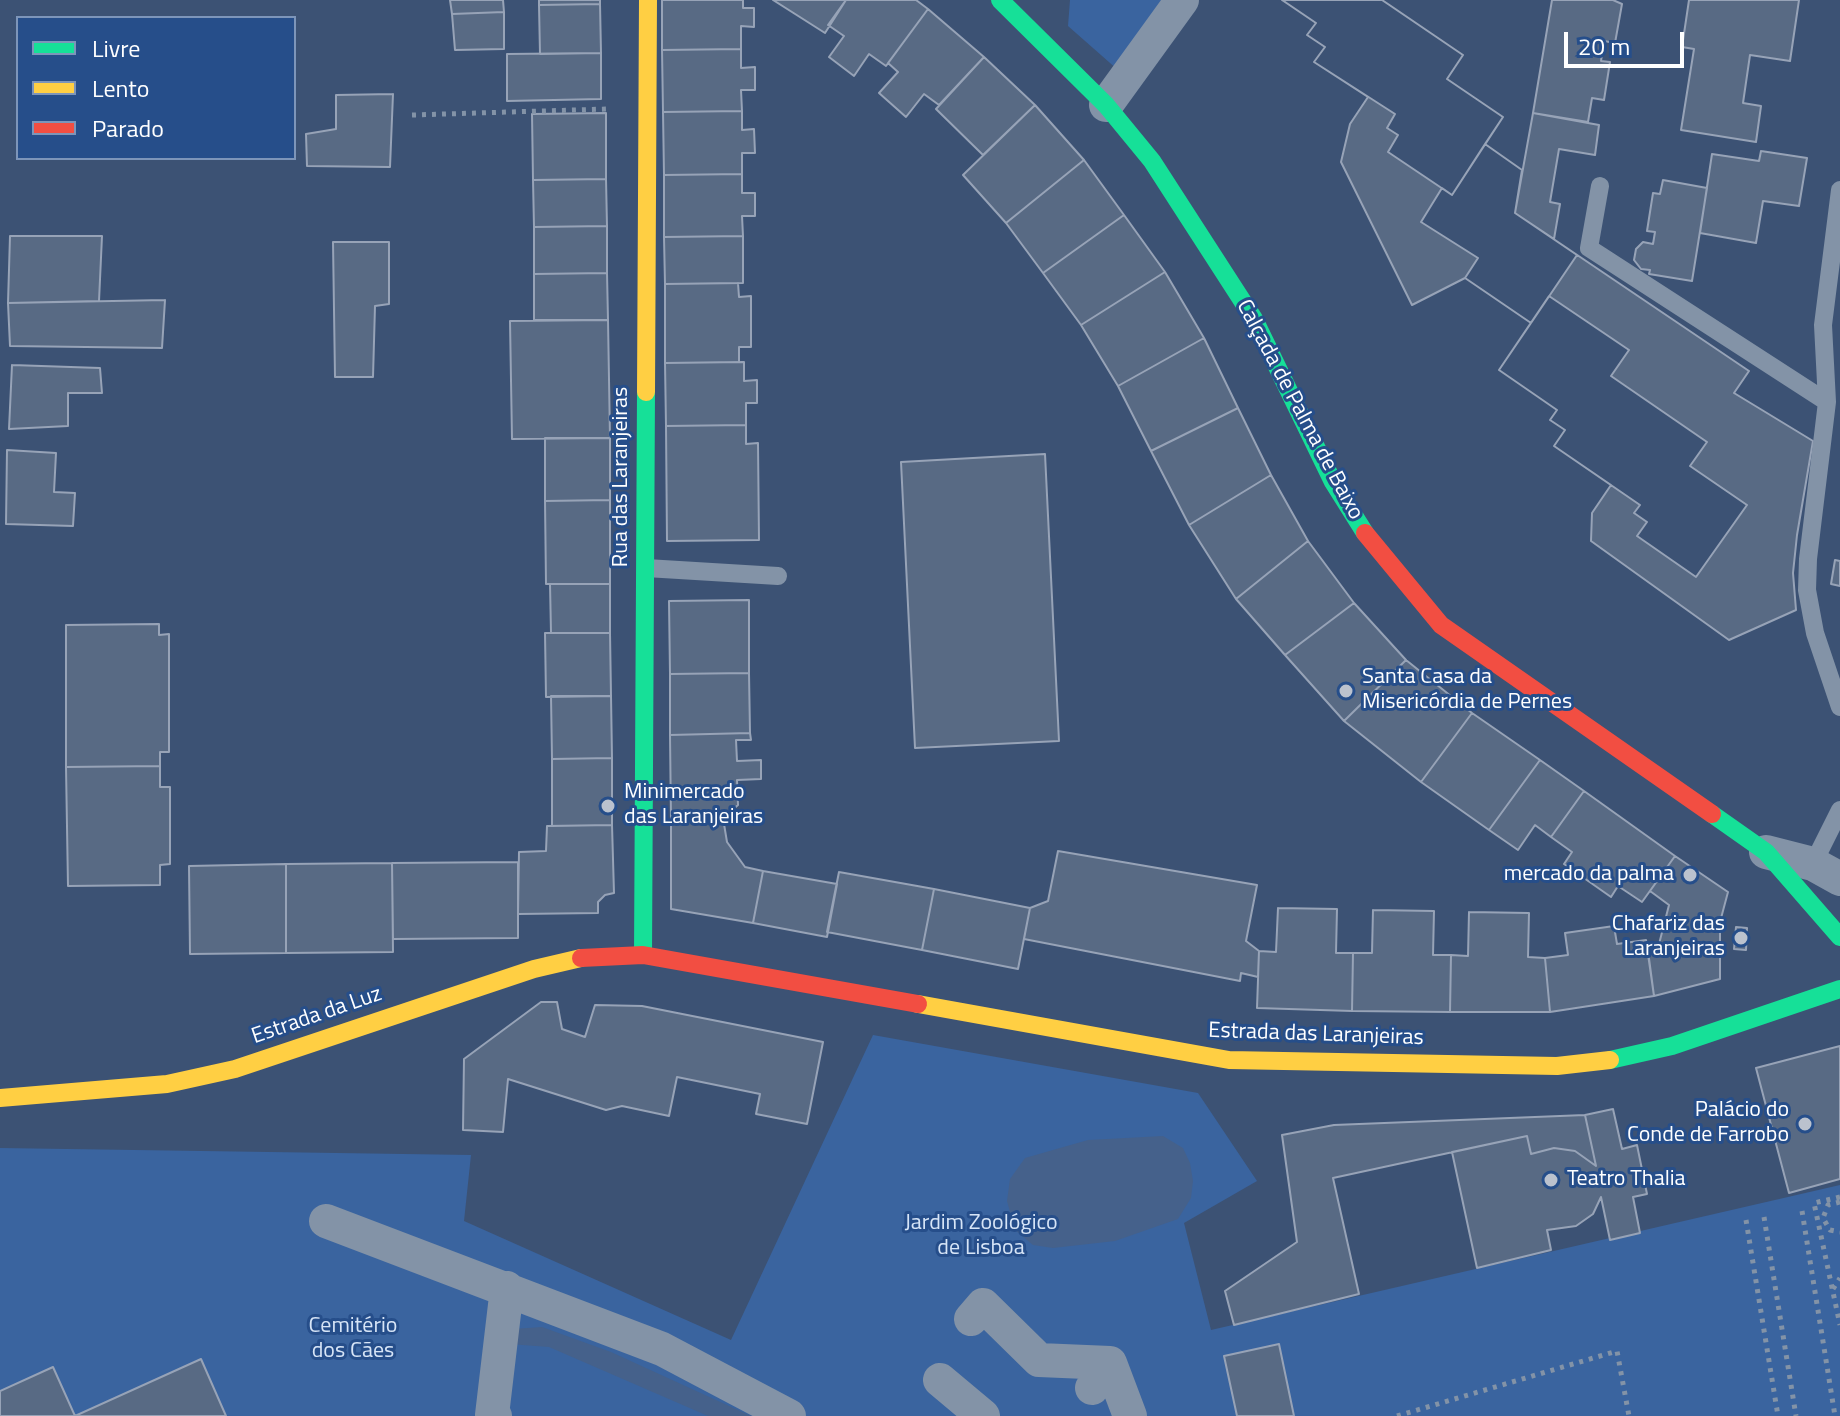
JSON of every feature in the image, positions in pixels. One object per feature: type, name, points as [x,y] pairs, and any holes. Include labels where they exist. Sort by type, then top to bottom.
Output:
[{"type":"street","name":"Rua das Laranjeiras","points":[[643,955],[648,0]]},
{"type":"street","name":"Calçada de Palma de Baixo","points":[[1000,0],[1106,105],[1152,161],[1205,238],[1254,319],[1333,482],[1371,543],[1441,625],[1702,811],[1766,852],[1827,871]]},
{"type":"street","points":[[1106,105],[1182,0]]},
{"type":"street","name":"Calçada de Palma de Baixo","points":[[1766,852],[1840,937]]},
{"type":"street","name":"Estrada das Laranjeiras","points":[[643,955],[1229,1060],[1557,1066],[1615,1060],[1672,1046],[1840,989]]},
{"type":"street","name":"Estrada da Luz","points":[[0,1098],[167,1084],[235,1069],[534,969],[590,956],[643,955]]},
{"type":"street","points":[[326,1221],[662,1349],[789,1416]]},
{"type":"street","points":[[495,1416],[492,1415],[507,1288]]},
{"type":"street","points":[[971,1319],[983,1305],[1039,1360],[1101,1376],[1130,1416]]},
{"type":"street","points":[[940,1380],[983,1416]]},
{"type":"lane","points":[[1600,186],[1589,248],[1827,402]]},
{"type":"lane","points":[[1840,190],[1823,325],[1827,402],[1807,590],[1815,633],[1840,707]]},
{"type":"lane","points":[[646,568],[778,576]]},
{"type":"lane","points":[[1827,871],[1840,810]]},
{"type":"path","points":[[412,115],[648,108]]},
{"type":"path","points":[[1814,1203],[1840,1200]]},
{"type":"path","points":[[1825,1209],[1840,1200]]},
{"type":"path","points":[[1814,1203],[1825,1209]]},
{"type":"path","points":[[1814,1203],[1840,1325]]},
{"type":"path","points":[[1825,1209],[1826,1227],[1840,1232]]},
{"type":"path","points":[[1802,1211],[1835,1416]]},
{"type":"path","points":[[1764,1217],[1796,1416]]},
{"type":"path","points":[[1746,1220],[1778,1416]]},
{"type":"path","points":[[1832,1290],[1840,1278]]},
{"type":"path","points":[[1832,1290],[1840,1290]]},
{"type":"path","points":[[1397,1416],[1617,1351],[1629,1416]]},
{"type":"green space","points":[[1070,0],[1164,0],[1118,70],[1068,26]]},
{"type":"green space","name":"Jardim Zoológico de Lisboa","points":[[873,1035],[1198,1093],[1257,1181],[1184,1223],[1211,1330],[1840,1185],[1840,1416],[0,1416],[0,1148],[471,1155],[464,1221],[731,1340]]},
{"type":"shaded area","points":[[1163,1136],[1183,1148],[1190,1163],[1193,1181],[1191,1198],[1178,1219],[1115,1241],[1053,1248],[1033,1245],[1015,1230],[1007,1201],[1010,1179],[1025,1158],[1088,1140]]},
{"type":"shaded area","points":[[542,1327],[611,1352],[751,1416],[708,1416],[549,1347],[509,1344],[513,1329]]},
{"type":"building","points":[[450,0],[503,0],[504,12],[452,14]]},
{"type":"building","points":[[539,0],[600,0],[600,4],[539,5]]},
{"type":"building","points":[[662,0],[743,0],[743,8],[754,8],[754,27],[741,26],[741,49],[662,50]]},
{"type":"building","points":[[773,0],[846,0],[825,33]]},
{"type":"building","points":[[846,0],[916,0],[928,9],[886,66],[869,54],[854,76],[829,57],[844,36],[828,25]]},
{"type":"building","points":[[1282,0],[1382,0],[1463,55],[1447,79],[1503,117],[1485,144],[1522,170],[1515,213],[1749,371],[1734,393],[1813,441],[1793,573],[1796,610],[1729,640],[1591,541],[1592,513],[1611,485],[1554,446],[1565,430],[1550,420],[1557,410],[1499,370],[1531,323],[1465,278],[1412,305],[1341,162],[1350,124],[1368,97],[1314,62],[1325,47],[1307,35],[1316,23]]},
{"type":"building","points":[[1282,0],[1382,0],[1463,55],[1447,79],[1503,117],[1452,195],[1388,152],[1398,135],[1387,128],[1395,114],[1314,62],[1325,47],[1307,35],[1316,23]]},
{"type":"building","points":[[1552,0],[1613,0],[1622,4],[1615,43],[1604,41],[1601,61],[1610,62],[1604,100],[1592,98],[1588,122],[1533,113]]},
{"type":"building","points":[[1689,0],[1799,0],[1790,61],[1750,55],[1743,103],[1761,106],[1756,142],[1681,130],[1694,49],[1682,47]]},
{"type":"building","points":[[600,4],[601,53],[540,54],[539,5]]},
{"type":"building","points":[[928,9],[984,57],[939,105],[924,94],[906,117],[879,93],[898,72],[888,63]]},
{"type":"building","points":[[504,12],[504,49],[455,50],[452,14]]},
{"type":"building","points":[[741,49],[741,68],[755,67],[755,90],[741,90],[742,111],[663,112],[662,50]]},
{"type":"building","points":[[601,53],[601,99],[507,101],[507,54]]},
{"type":"building","points":[[984,57],[1035,105],[983,155],[936,109]]},
{"type":"building","points":[[393,94],[390,167],[307,166],[306,134],[336,129],[336,95]]},
{"type":"building","points":[[1035,105],[1084,160],[1006,223],[963,175]]},
{"type":"building","points":[[742,111],[742,130],[754,129],[755,153],[742,153],[742,174],[664,175],[663,112]]},
{"type":"building","points":[[606,113],[606,179],[533,180],[532,114]]},
{"type":"building","points":[[1533,113],[1599,125],[1595,155],[1559,149],[1550,202],[1560,204],[1554,239],[1515,213]]},
{"type":"building","points":[[1485,144],[1522,170],[1515,213],[1577,255],[1531,323],[1465,278],[1478,258],[1421,222],[1442,188],[1452,195]]},
{"type":"building","points":[[1761,151],[1807,158],[1799,206],[1763,201],[1756,243],[1700,233],[1712,154],[1759,161]]},
{"type":"building","points":[[1084,160],[1124,215],[1043,273],[1006,223]]},
{"type":"building","points":[[742,174],[742,193],[755,193],[755,216],[742,216],[743,236],[664,237],[664,175]]},
{"type":"building","points":[[606,179],[607,226],[534,227],[533,180]]},
{"type":"building","points":[[1663,180],[1707,188],[1692,281],[1649,274],[1650,270],[1641,269],[1634,260],[1636,249],[1643,242],[1653,244],[1655,232],[1647,231],[1653,193],[1660,194]]},
{"type":"building","points":[[1124,215],[1165,272],[1081,325],[1043,273]]},
{"type":"building","points":[[607,226],[607,273],[534,274],[534,227]]},
{"type":"building","points":[[10,236],[102,236],[99,301],[8,303]]},
{"type":"building","points":[[743,236],[743,283],[665,284],[664,237]]},
{"type":"building","points":[[333,242],[389,242],[389,304],[375,306],[373,377],[335,377]]},
{"type":"building","points":[[1165,272],[1204,338],[1118,386],[1081,325]]},
{"type":"building","points":[[607,273],[608,320],[534,320],[534,274]]},
{"type":"building","points":[[738,283],[739,297],[751,296],[751,347],[739,347],[739,362],[665,363],[665,284]]},
{"type":"building","points":[[1549,296],[1629,350],[1611,376],[1707,442],[1690,466],[1747,505],[1696,577],[1637,536],[1647,522],[1634,513],[1640,505],[1554,446],[1565,430],[1550,420],[1557,410],[1499,370]]},
{"type":"building","points":[[165,300],[162,348],[10,346],[8,303]]},
{"type":"building","points":[[608,320],[610,438],[512,439],[510,321]]},
{"type":"building","points":[[1204,338],[1238,408],[1151,451],[1118,386]]},
{"type":"building","points":[[744,362],[744,381],[757,380],[757,403],[746,403],[746,425],[666,426],[665,363]]},
{"type":"building","points":[[12,365],[100,368],[102,393],[68,393],[68,426],[9,429]]},
{"type":"building","points":[[1238,408],[1271,475],[1189,525],[1151,451]]},
{"type":"building","points":[[746,425],[746,444],[758,443],[759,540],[667,541],[666,426]]},
{"type":"building","points":[[545,438],[610,438],[610,500],[545,501]]},
{"type":"building","points":[[7,450],[56,453],[54,492],[75,493],[73,526],[6,524]]},
{"type":"building","points":[[1045,454],[1059,741],[915,748],[901,462]]},
{"type":"building","points":[[1271,475],[1308,541],[1236,599],[1189,525]]},
{"type":"building","points":[[610,500],[610,584],[546,584],[545,501]]},
{"type":"building","points":[[1308,541],[1354,603],[1285,655],[1236,599]]},
{"type":"building","points":[[1835,560],[1840,561],[1840,586],[1831,584]]},
{"type":"building","points":[[550,584],[610,584],[610,633],[551,633]]},
{"type":"building","points":[[749,600],[749,673],[670,674],[669,601]]},
{"type":"building","name":"Santa Casa da Misericórdia de Pernes","points":[[1354,603],[1406,660],[1344,721],[1285,655]]},
{"type":"building","points":[[159,624],[159,635],[169,634],[169,752],[160,752],[160,766],[66,767],[66,625]]},
{"type":"building","points":[[545,633],[610,633],[611,696],[546,697]]},
{"type":"building","points":[[1406,660],[1472,713],[1421,782],[1344,721]]},
{"type":"building","points":[[749,673],[750,733],[670,735],[670,674]]},
{"type":"building","points":[[551,696],[611,696],[612,758],[552,759]]},
{"type":"building","points":[[1472,713],[1540,760],[1489,830],[1421,782]]},
{"type":"building","points":[[750,733],[751,740],[736,740],[737,761],[761,760],[761,779],[737,780],[738,805],[723,818],[671,820],[670,735]]},
{"type":"building","points":[[612,758],[612,825],[552,826],[552,759]]},
{"type":"building","points":[[1540,760],[1584,791],[1551,837],[1535,825],[1518,850],[1489,830]]},
{"type":"building","points":[[160,766],[160,787],[170,787],[170,864],[160,865],[160,885],[68,886],[66,767]]},
{"type":"building","points":[[1584,791],[1675,856],[1642,902],[1618,886],[1611,897],[1564,864],[1572,852],[1551,837]]},
{"type":"building","points":[[723,818],[727,842],[745,867],[763,871],[753,923],[671,909],[671,820]]},
{"type":"building","points":[[612,825],[614,893],[605,895],[598,902],[598,913],[518,914],[519,852],[546,851],[547,826]]},
{"type":"building","points":[[1058,851],[1257,885],[1246,941],[1259,951],[1258,977],[1241,973],[1240,981],[1024,939],[1030,908],[1048,901]]},
{"type":"building","points":[[1675,856],[1728,892],[1720,922],[1720,979],[1654,996],[1648,951],[1658,948],[1669,905],[1650,891]]},
{"type":"building","points":[[518,862],[518,938],[393,939],[392,863]]},
{"type":"building","points":[[392,863],[393,952],[286,953],[286,864]]},
{"type":"building","points":[[286,864],[286,953],[190,954],[189,866]]},
{"type":"building","points":[[763,871],[837,884],[827,937],[753,923]]},
{"type":"building","points":[[839,872],[934,889],[922,950],[827,932]]},
{"type":"building","points":[[934,889],[1030,908],[1018,969],[922,950]]},
{"type":"building","points":[[1278,908],[1337,909],[1336,953],[1353,953],[1352,1011],[1257,1008],[1259,951],[1276,952]]},
{"type":"building","points":[[1373,910],[1434,911],[1433,955],[1451,955],[1450,1012],[1352,1011],[1353,953],[1372,953]]},
{"type":"building","points":[[1469,912],[1529,913],[1528,957],[1545,958],[1550,1012],[1450,1012],[1451,955],[1468,956]]},
{"type":"building","points":[[1614,926],[1617,944],[1646,940],[1654,996],[1550,1012],[1545,958],[1568,955],[1565,933]]},
{"type":"building","name":"Chafariz das Laranjeiras","points":[[1736,927],[1747,928],[1746,950],[1734,949]]},
{"type":"building","points":[[541,1002],[557,1002],[562,1029],[585,1037],[595,1005],[642,1006],[823,1042],[807,1124],[756,1114],[760,1094],[677,1077],[669,1116],[622,1106],[606,1110],[508,1079],[503,1132],[463,1130],[464,1059]]},
{"type":"building","name":"Palácio do Conde de Farrobo","points":[[1840,1046],[1840,1179],[1789,1193],[1756,1068]]},
{"type":"building","name":"Teatro Thalia","points":[[1613,1109],[1622,1149],[1637,1145],[1647,1194],[1633,1197],[1640,1233],[1610,1240],[1601,1197],[1593,1214],[1576,1226],[1547,1230],[1551,1250],[1477,1268],[1452,1152],[1527,1136],[1531,1154],[1554,1148],[1575,1151],[1596,1166],[1585,1115]]},
{"type":"building","points":[[1585,1115],[1596,1166],[1575,1151],[1554,1148],[1531,1154],[1527,1136],[1333,1178],[1359,1294],[1234,1325],[1225,1291],[1297,1242],[1282,1135],[1334,1125]]},
{"type":"building","points":[[1279,1344],[1294,1416],[1237,1416],[1224,1356]]},
{"type":"building","points":[[201,1359],[226,1416],[75,1416]]},
{"type":"building","points":[[53,1367],[75,1416],[0,1416],[0,1391]]},
{"type":"traffic: fast","points":[[1000,0],[1106,105],[1152,161],[1254,319],[1333,482],[1365,533]]},
{"type":"traffic: fast","points":[[643,955],[646,392]]},
{"type":"traffic: fast","points":[[1712,814],[1766,852],[1840,937]]},
{"type":"traffic: fast","points":[[1610,1060],[1672,1046],[1840,989]]},
{"type":"traffic: slow","points":[[646,392],[648,0]]},
{"type":"traffic: slow","points":[[0,1098],[167,1084],[235,1069],[534,969],[581,958]]},
{"type":"traffic: slow","points":[[918,1004],[1229,1060],[1557,1066],[1610,1060]]},
{"type":"traffic: jam","points":[[1365,533],[1441,625],[1712,814]]},
{"type":"traffic: jam","points":[[581,958],[643,955],[918,1004]]},
{"type":"place","name":"Santa Casa da Misericórdia de Pernes","points":[[1346,691]]},
{"type":"place","name":"Minimercado das Laranjeiras","points":[[608,806]]},
{"type":"place","name":"mercado da palma","points":[[1690,875]]},
{"type":"place","name":"Chafariz das Laranjeiras","points":[[1741,938]]},
{"type":"place","name":"Palácio do Conde de Farrobo","points":[[1805,1124]]},
{"type":"place","name":"Teatro Thalia","points":[[1551,1180]]},
{"type":"park label","name":"Cemitério dos Cães","points":[[353,1340]]}]
